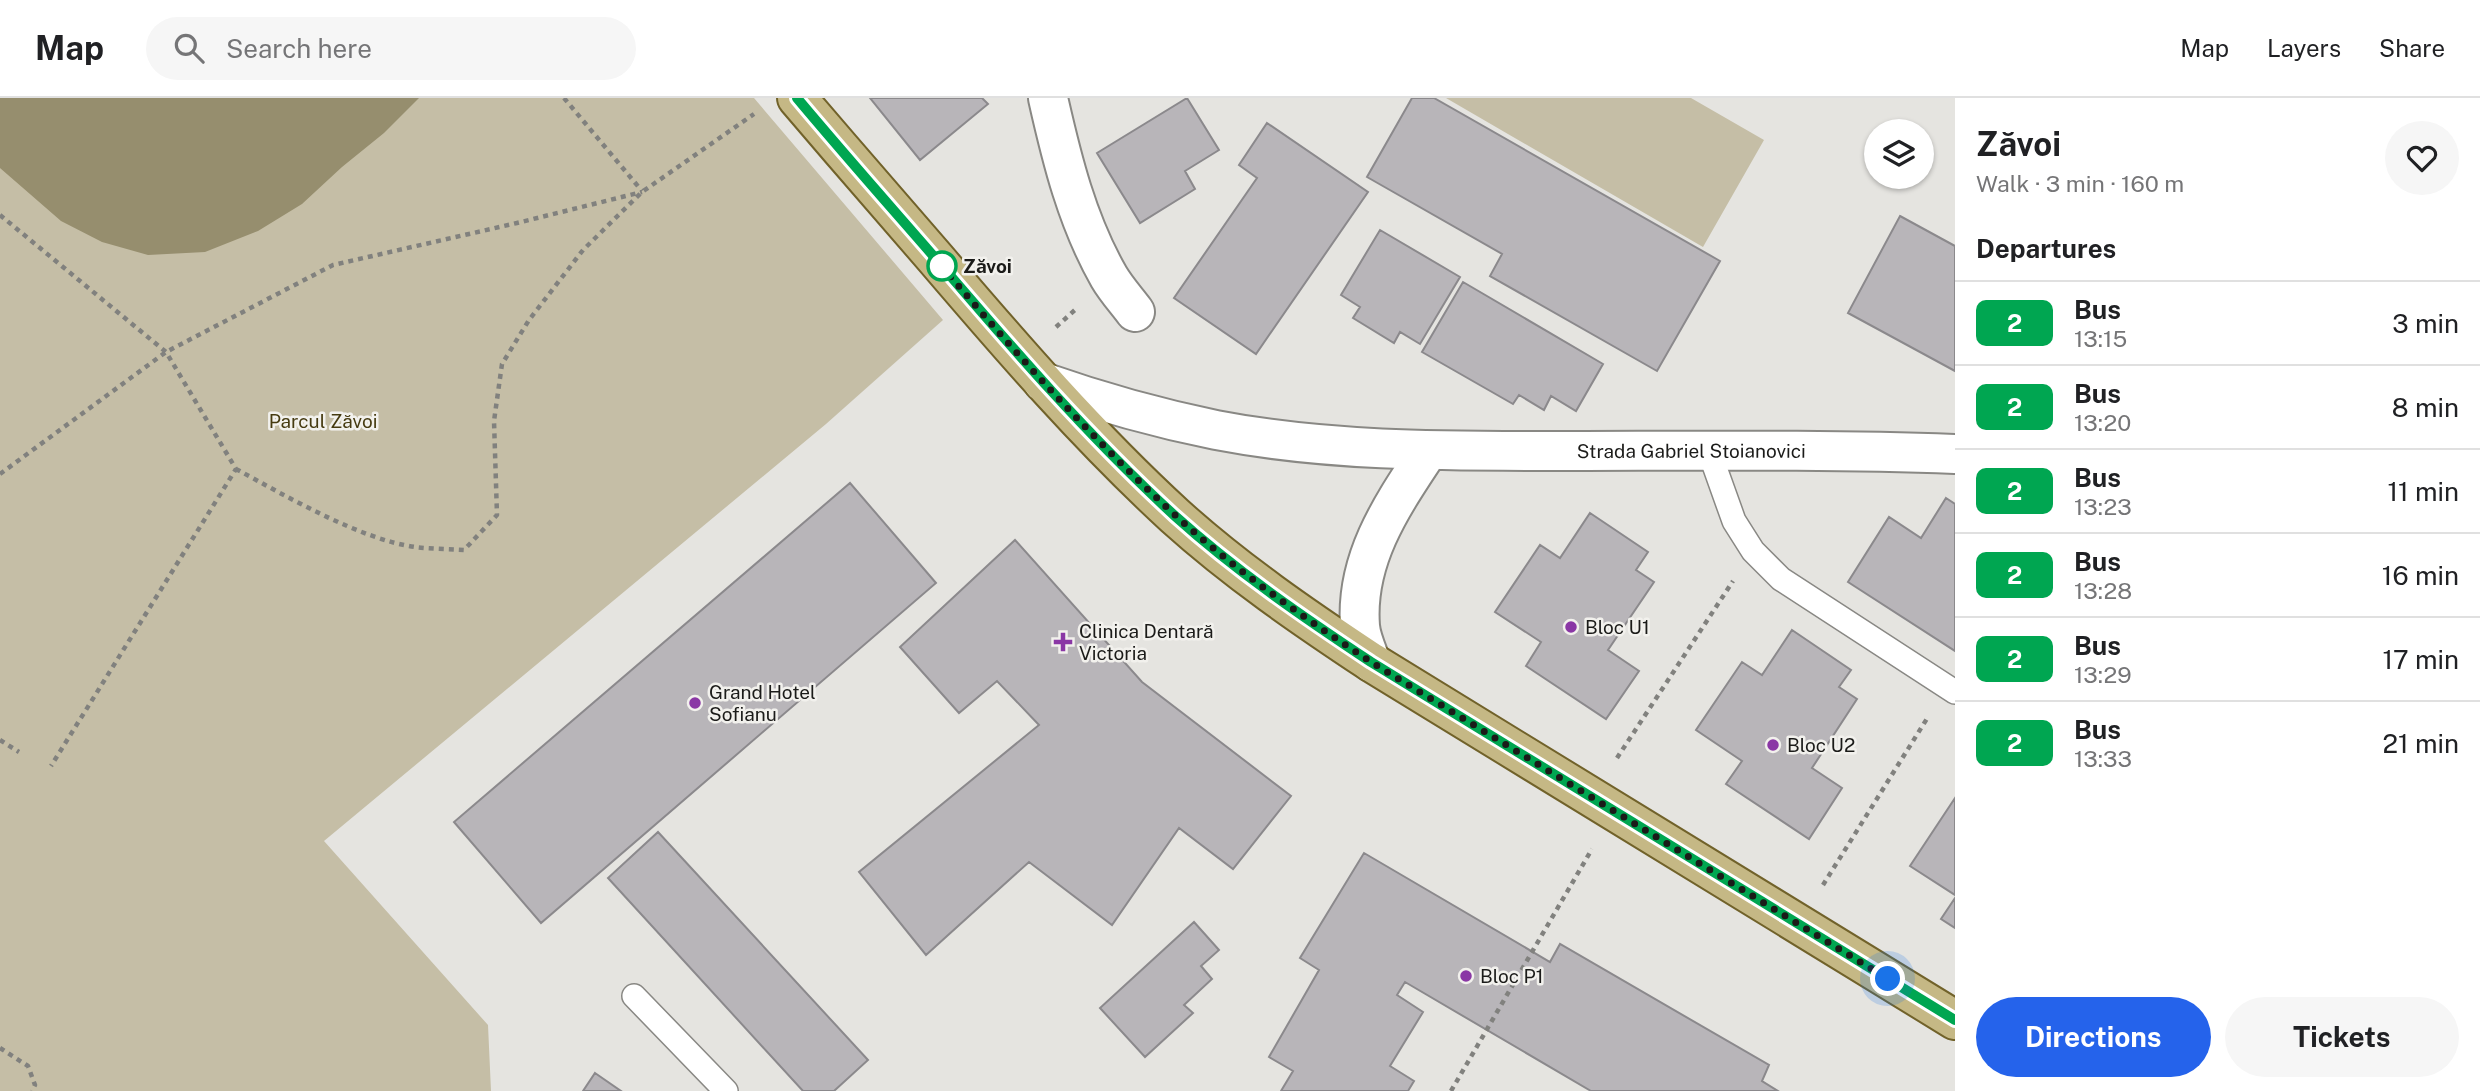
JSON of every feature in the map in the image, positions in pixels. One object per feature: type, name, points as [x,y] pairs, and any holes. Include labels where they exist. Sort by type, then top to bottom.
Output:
[{"type":"main road","points":[[797,98],[1033,370],[1110,452],[1203,539],[1293,610],[1371,662],[1955,1020]]},
{"type":"street","points":[[1048,98],[1079,211],[1110,278],[1135,312]]},
{"type":"street","name":"Strada Gabriel Stoianovici","points":[[1033,370],[1144,414],[1219,430],[1309,442],[1428,451],[1853,450],[1955,454]]},
{"type":"street","points":[[1371,662],[1360,628],[1360,602],[1366,569],[1385,517],[1428,451]]},
{"type":"lane","points":[[1709,451],[1734,521],[1753,551],[1772,570],[1812,601],[1955,692]]},
{"type":"lane","points":[[634,996],[726,1091]]},
{"type":"path","points":[[564,98],[642,191]]},
{"type":"path","points":[[0,215],[166,352],[236,469],[363,533],[413,547],[464,551],[498,515],[494,421],[502,364],[530,320],[583,250],[642,191],[755,114]]},
{"type":"path","points":[[0,474],[166,352],[332,265],[517,223],[642,191]]},
{"type":"path","points":[[1033,370],[1110,278]]},
{"type":"path","points":[[51,766],[236,469]]},
{"type":"path","points":[[1451,1091],[1603,804],[1723,595]]},
{"type":"path","points":[[1798,924],[1929,715]]},
{"type":"path","points":[[0,740],[19,752]]},
{"type":"path","points":[[0,1048],[28,1066],[35,1085],[32,1091]]},
{"type":"green space","name":"Parcul Zăvoi","points":[[0,98],[754,98],[943,320],[826,424],[324,841],[488,1025],[491,1091],[0,1091]]},
{"type":"green space","points":[[1446,98],[1691,98],[1764,140],[1703,247]]},
{"type":"shaded area","points":[[0,98],[419,98],[384,133],[302,204],[258,231],[205,252],[148,255],[102,242],[61,221],[0,168]]},
{"type":"building","points":[[870,98],[982,98],[988,104],[920,160]]},
{"type":"building","points":[[1187,98],[1219,150],[1185,171],[1195,189],[1140,223],[1097,153]]},
{"type":"building","points":[[1412,98],[1434,98],[1720,261],[1657,371],[1490,276],[1502,254],[1367,177]]},
{"type":"building","points":[[1267,123],[1368,192],[1256,354],[1174,298],[1257,178],[1239,165]]},
{"type":"building","points":[[1900,216],[1955,246],[1955,371],[1848,313]]},
{"type":"building","points":[[1380,230],[1460,277],[1420,344],[1400,332],[1394,343],[1353,318],[1360,307],[1341,295]]},
{"type":"building","points":[[1463,282],[1603,364],[1576,411],[1551,396],[1544,410],[1519,395],[1513,404],[1422,352]]},
{"type":"building","name":"Grand Hotel Sofianu","points":[[850,483],[936,583],[541,923],[454,822]]},
{"type":"building","points":[[1946,498],[1955,504],[1955,651],[1848,582],[1889,517],[1921,538]]},
{"type":"building","name":"Bloc U1","points":[[1590,513],[1648,552],[1636,570],[1654,582],[1608,650],[1639,671],[1606,719],[1526,666],[1541,642],[1495,612],[1540,545],[1560,558]]},
{"type":"building","points":[[1015,540],[1142,682],[1291,796],[1233,869],[1179,828],[1112,925],[1029,862],[926,955],[859,872],[1039,725],[997,681],[959,713],[900,647]]},
{"type":"building","name":"Bloc U2","points":[[1792,630],[1851,670],[1839,687],[1857,699],[1812,768],[1842,788],[1809,839],[1726,784],[1742,761],[1696,730],[1742,662],[1762,675]]},
{"type":"building","points":[[1955,798],[1955,895],[1910,866]]},
{"type":"building","points":[[658,832],[868,1060],[834,1091],[803,1091],[608,878]]},
{"type":"building","name":"Bloc P1","points":[[1364,853],[1550,962],[1560,944],[1769,1065],[1762,1081],[1778,1091],[1591,1091],[1405,982],[1397,995],[1423,1012],[1390,1066],[1414,1081],[1408,1091],[1281,1091],[1293,1071],[1269,1057],[1319,970],[1300,958]]},
{"type":"building","points":[[1955,898],[1955,928],[1941,919]]},
{"type":"building","points":[[1194,922],[1219,950],[1201,966],[1212,979],[1184,1005],[1193,1013],[1145,1057],[1100,1008]]},
{"type":"building","points":[[595,1073],[621,1091],[583,1091]]},
{"type":"bus line","name":"2","points":[[797,98],[1043,382],[1175,515],[1232,564],[1293,610],[1371,662],[1955,1020]]},
{"type":"place","name":"Zăvoi","points":[[942,266]]},
{"type":"place","name":"Bloc U1","points":[[1571,627]]},
{"type":"place","name":"Clinica Dentară Victoria","points":[[1063,642]]},
{"type":"place","name":"Grand Hotel Sofianu","points":[[695,703]]},
{"type":"place","name":"Bloc U2","points":[[1773,745]]},
{"type":"place","name":"Bloc P1","points":[[1466,976]]},
{"type":"route","points":[[942,266],[934,257],[1043,382],[1110,452],[1175,515],[1232,564],[1293,610],[1371,662],[1888,979]]}]
